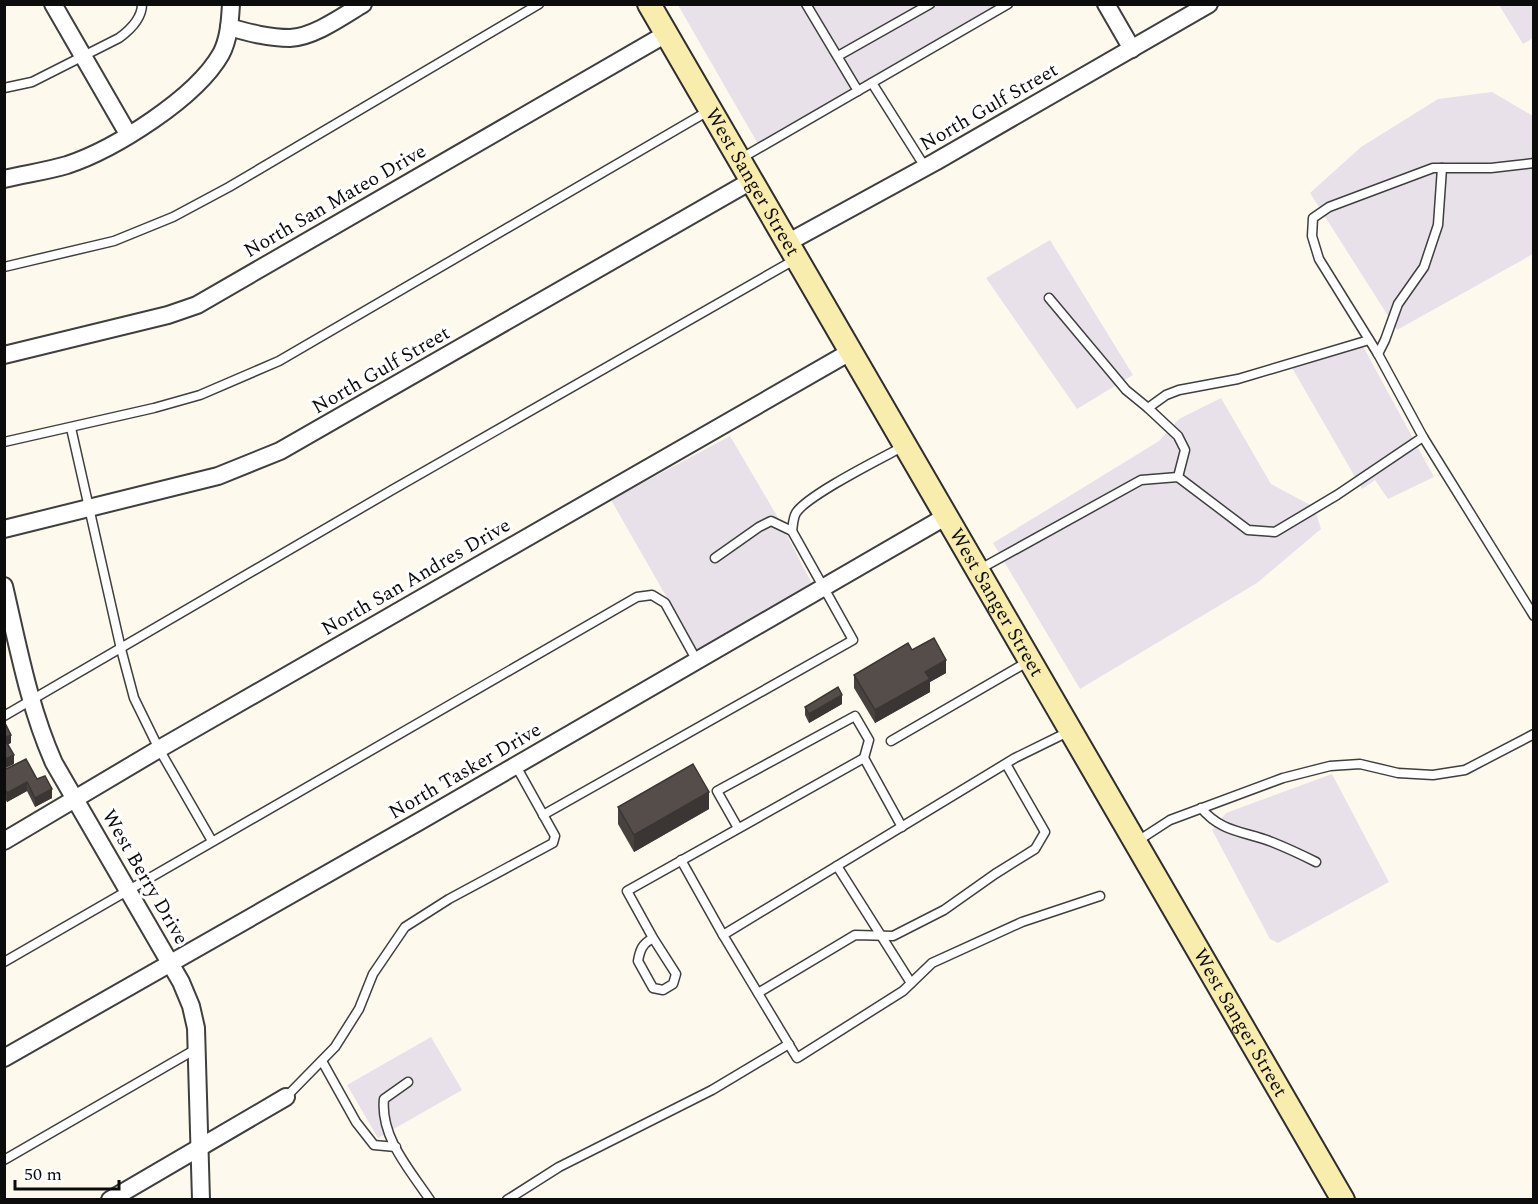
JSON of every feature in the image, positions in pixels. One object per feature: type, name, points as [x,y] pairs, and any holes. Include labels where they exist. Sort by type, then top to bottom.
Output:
[{"type":"main road","name":"West Sanger Street","points":[[649,4],[1343,1200]]},
{"type":"street","points":[[53,4],[129,134]]},
{"type":"street","points":[[4,179],[66,165],[95,154],[180,100],[196,86],[222,52],[230,27],[231,4]]},
{"type":"street","points":[[230,27],[261,36],[293,38],[322,28],[363,4]]},
{"type":"street","points":[[1106,4],[1132,50]]},
{"type":"street","name":"North Gulf Street","points":[[792,251],[925,167],[1209,4]]},
{"type":"street","name":"North San Mateo Drive","points":[[4,355],[168,315],[197,305],[666,34]]},
{"type":"street","name":"North Gulf Street","points":[[4,529],[218,476],[280,451],[751,181]]},
{"type":"street","name":"North San Andres Drive","points":[[4,841],[76,801],[159,749],[850,352]]},
{"type":"street","name":"North Tasker Drive","points":[[4,1058],[516,766],[945,517]]},
{"type":"street","name":"West Berry Drive","points":[[4,586],[40,733],[54,764],[181,982],[191,1006],[196,1028],[201,1200]]},
{"type":"street","points":[[110,1200],[286,1097]]},
{"type":"lane","points":[[4,88],[32,82],[104,46],[130,29],[142,11],[142,4]]},
{"type":"lane","points":[[4,267],[114,241],[173,217],[229,187],[539,4]]},
{"type":"lane","points":[[806,4],[858,91]]},
{"type":"lane","points":[[838,56],[930,4]]},
{"type":"lane","points":[[739,160],[1008,4]]},
{"type":"lane","points":[[872,83],[925,167]]},
{"type":"lane","points":[[4,442],[71,428],[200,395],[279,361],[710,110]]},
{"type":"lane","points":[[1533,163],[1491,168],[1433,168],[1329,207],[1313,218],[1311,236],[1319,259],[1369,340],[1423,437],[1533,616]]},
{"type":"lane","points":[[1377,354],[1385,340],[1398,304],[1424,267],[1438,225],[1442,168]]},
{"type":"lane","points":[[4,716],[392,490],[792,251]]},
{"type":"lane","points":[[1049,298],[1126,390],[1178,436],[1185,450],[1178,477]]},
{"type":"lane","points":[[1148,408],[1166,395],[1179,390],[1238,379],[1369,340]]},
{"type":"lane","points":[[71,428],[134,698],[159,749],[212,842]]},
{"type":"lane","points":[[977,571],[1141,480],[1178,477],[1248,530],[1275,532],[1337,495],[1423,437]]},
{"type":"lane","points":[[792,531],[795,515],[800,507],[827,489],[904,446]]},
{"type":"lane","points":[[543,814],[853,639],[792,531],[771,520],[715,558]]},
{"type":"lane","points":[[4,962],[637,597],[652,595],[665,603],[697,661]]},
{"type":"lane","points":[[891,741],[1029,661]]},
{"type":"lane","points":[[738,828],[717,791],[855,716],[869,740],[864,758],[902,827]]},
{"type":"lane","points":[[723,935],[1005,764],[1070,731]]},
{"type":"lane","points":[[1135,842],[1170,820],[1283,778],[1329,766],[1360,764],[1398,773],[1433,775],[1465,770],[1533,734]]},
{"type":"lane","points":[[653,938],[644,943],[638,961],[653,988],[663,990],[673,984],[676,974],[627,891],[864,758]]},
{"type":"lane","points":[[758,993],[855,935],[893,936],[945,910],[994,874],[1035,849],[1045,832],[1005,764]]},
{"type":"lane","points":[[286,1097],[335,1047],[359,1009],[373,974],[405,927],[449,899],[553,843],[555,836],[516,766]]},
{"type":"lane","points":[[1201,807],[1220,826],[1272,842],[1316,862]]},
{"type":"lane","points":[[681,860],[797,1058],[903,991],[932,963],[1022,922],[1100,896]]},
{"type":"lane","points":[[837,866],[911,983]]},
{"type":"lane","points":[[507,1200],[559,1167],[712,1090],[789,1044]]},
{"type":"lane","points":[[4,1160],[196,1049]]},
{"type":"lane","points":[[322,1061],[356,1122],[374,1145],[396,1147]]},
{"type":"lane","points":[[408,1082],[384,1100],[383,1114],[388,1133],[430,1200]]},
{"type":"shaded area","points":[[678,5],[998,5],[758,144]]},
{"type":"shaded area","points":[[1499,5],[1533,5],[1533,38],[1523,44]]},
{"type":"shaded area","points":[[1492,92],[1533,116],[1533,254],[1397,330],[1310,193],[1361,147],[1438,99]]},
{"type":"shaded area","points":[[1050,240],[1133,375],[1077,409],[986,278]]},
{"type":"shaded area","points":[[1358,337],[1434,477],[1388,499],[1375,480],[1362,489],[1291,366]]},
{"type":"shaded area","points":[[1221,398],[1271,484],[1314,507],[1321,529],[1257,583],[1080,689],[993,543],[1159,441],[1179,419]]},
{"type":"shaded area","points":[[730,436],[777,516],[812,584],[697,650],[611,500]]},
{"type":"shaded area","points":[[1332,774],[1389,882],[1278,943],[1270,939],[1212,830],[1226,813]]},
{"type":"shaded area","points":[[431,1037],[462,1090],[378,1138],[347,1085]]},
{"type":"building","points":[[934,638],[946,660],[925,672],[930,679],[875,710],[854,675],[908,643],[912,650]]},
{"type":"building","points":[[838,687],[842,695],[809,714],[805,707]]},
{"type":"building","points":[[6,725],[11,735],[4,738],[4,726]]},
{"type":"building","points":[[4,738],[14,755],[4,760]]},
{"type":"building","points":[[26,759],[37,779],[45,776],[52,789],[35,798],[27,782],[7,793],[4,788],[4,770]]},
{"type":"building","points":[[693,764],[709,792],[634,835],[618,807]]}]
